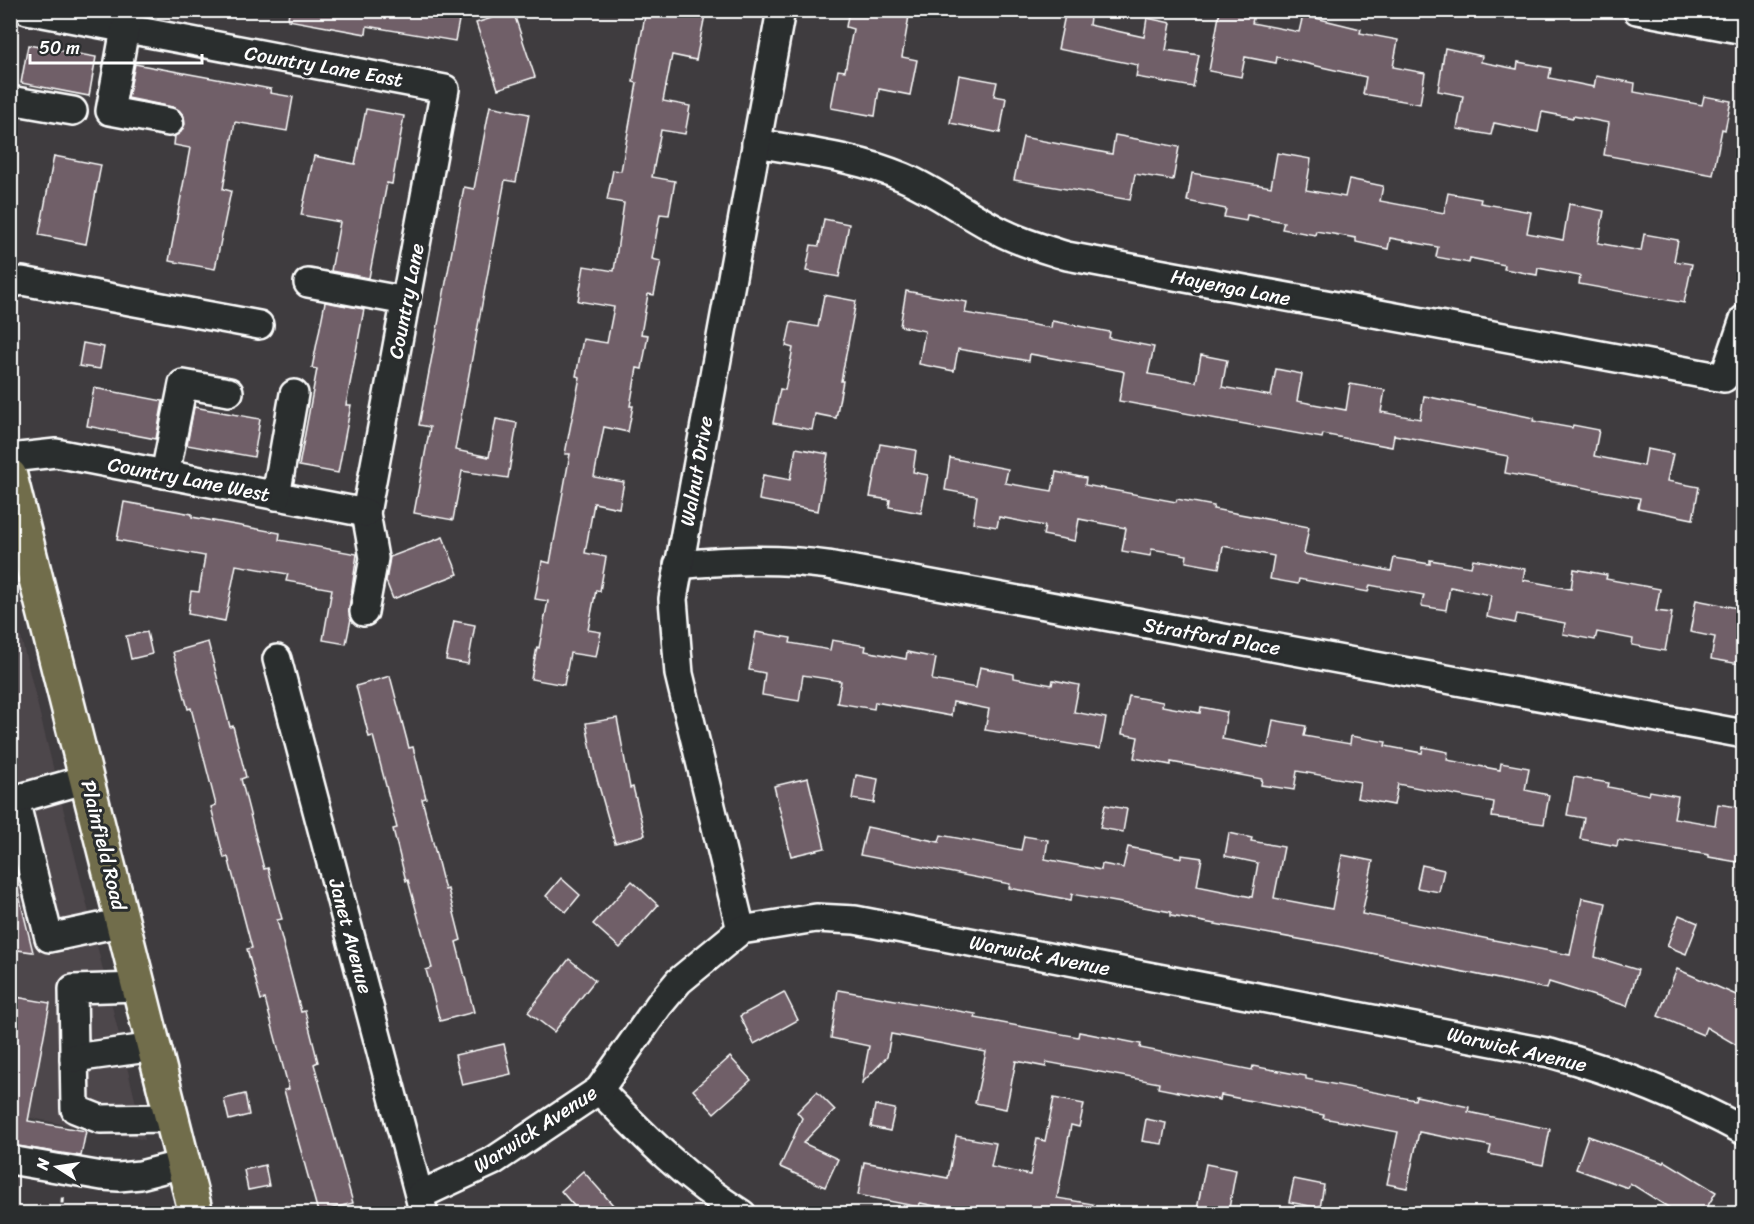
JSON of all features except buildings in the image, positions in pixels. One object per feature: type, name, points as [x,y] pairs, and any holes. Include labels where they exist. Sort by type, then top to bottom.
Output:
[{"type":"main road","name":"Plainfield Road","points":[[10,476],[196,1214]]},
{"type":"street","points":[[10,24],[13,10]]},
{"type":"street","name":"Country Lane East","points":[[27,10],[445,89]]},
{"type":"street","name":"Walnut Drive","points":[[741,930],[679,674],[673,599],[781,10]]},
{"type":"street","points":[[1637,10],[1743,30]]},
{"type":"street","points":[[125,29],[110,111],[169,122]]},
{"type":"street","name":"Country Lane","points":[[366,513],[445,89]]},
{"type":"street","points":[[10,100],[73,111]]},
{"type":"street","name":"Hayenga Lane","points":[[756,143],[856,162],[901,176],[1004,233],[1034,246],[1067,256],[1724,378],[1743,319]]},
{"type":"street","points":[[10,284],[22,281],[259,325]]},
{"type":"street","points":[[308,283],[406,301]]},
{"type":"street","points":[[165,474],[183,384],[229,392]]},
{"type":"street","points":[[276,496],[294,394]]},
{"type":"street","name":"Country Lane West","points":[[10,458],[56,453],[366,513]]},
{"type":"street","points":[[364,612],[374,558],[366,513]]},
{"type":"street","name":"Stratford Place","points":[[678,565],[772,560],[828,565],[1743,734]]},
{"type":"street","name":"Janet Avenue","points":[[277,659],[422,1204]]},
{"type":"street","points":[[87,780],[13,801],[49,938],[124,922]]},
{"type":"street","name":"Warwick Avenue","points":[[422,1204],[493,1161],[599,1090],[659,1005],[679,981],[741,930],[816,918],[855,920],[1509,1044],[1588,1064],[1633,1079],[1669,1094],[1743,1131]]},
{"type":"street","points":[[140,987],[74,989],[75,1109],[100,1119],[172,1118]]},
{"type":"street","points":[[74,1058],[154,1047]]},
{"type":"street","points":[[599,1090],[667,1158],[696,1182],[742,1214]]},
{"type":"street","points":[[10,1160],[119,1177],[140,1175],[183,1164]]},
{"type":"shaded area","points":[[11,597],[145,1140],[11,1114]]}]
